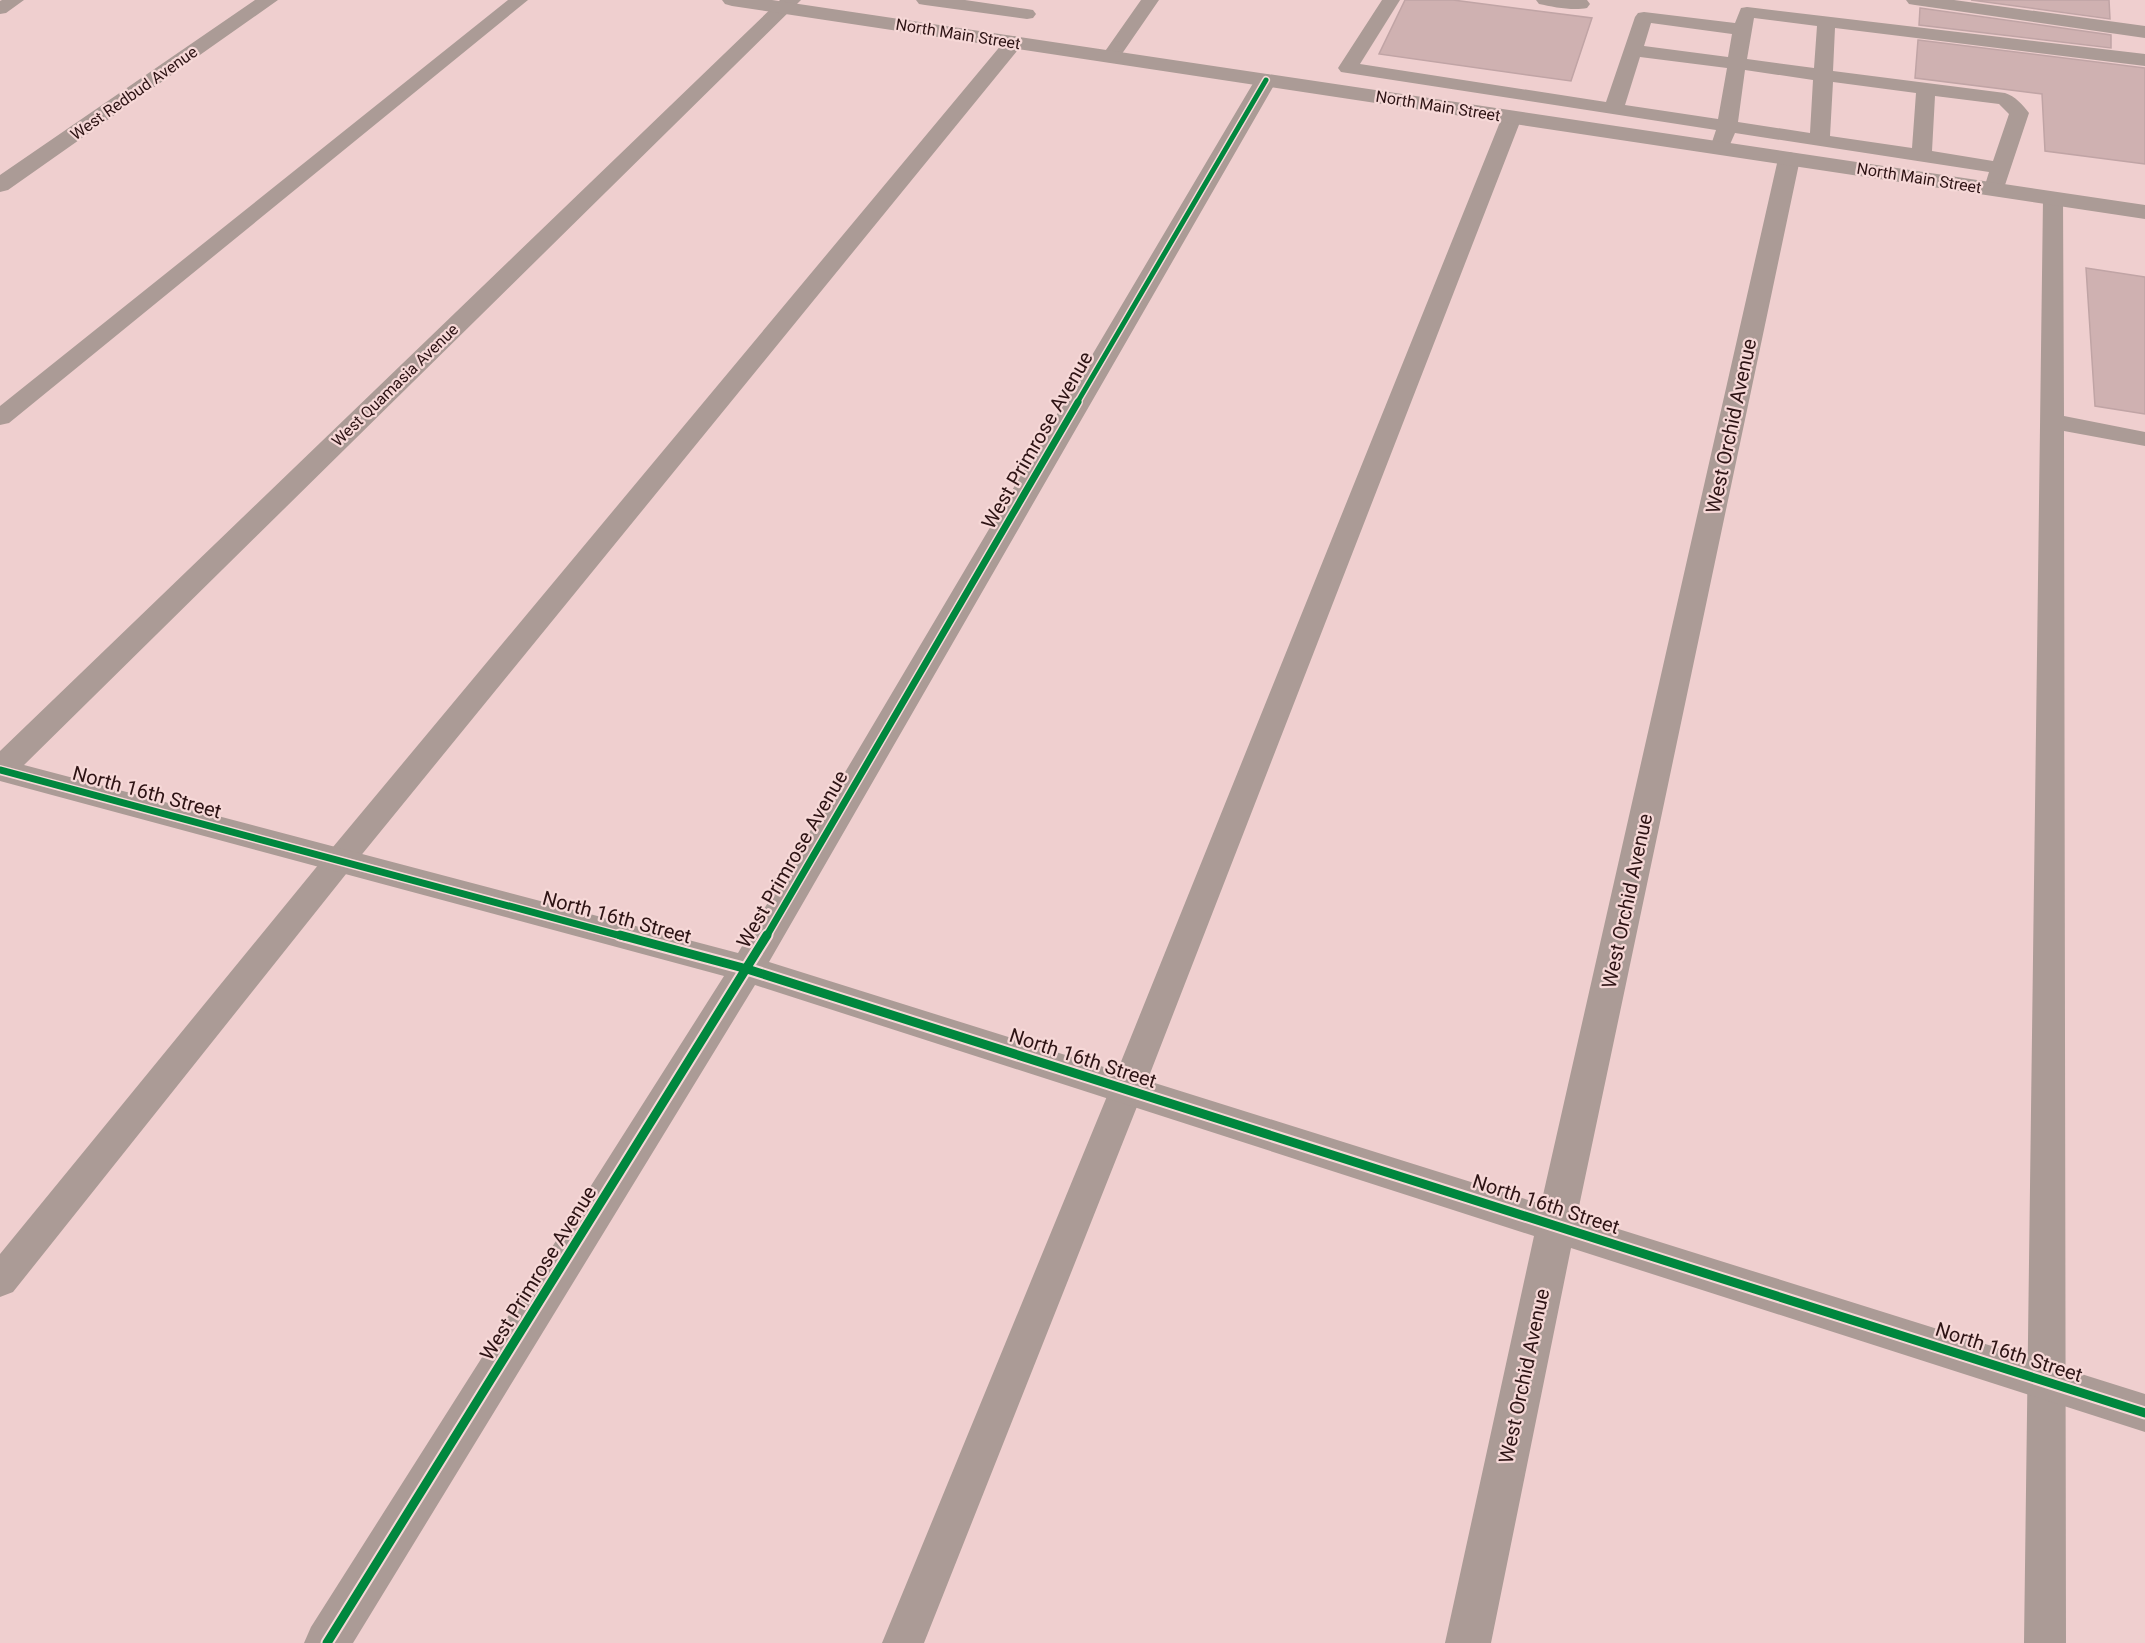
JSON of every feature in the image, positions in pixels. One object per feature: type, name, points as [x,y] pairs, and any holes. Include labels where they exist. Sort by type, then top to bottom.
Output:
[{"type":"street","name":"West Redbud Avenue","points":[[0,186],[268,0]]},
{"type":"street","name":"North Main Street","points":[[732,0],[787,4],[1110,57],[2145,212]]},
{"type":"street","name":"West Quamasia Avenue","points":[[0,770],[787,4]]},
{"type":"street","name":"West Primrose Avenue","points":[[327,1643],[747,969],[1266,80]]},
{"type":"street","name":"West Orchid Avenue","points":[[1468,1643],[1556,1224],[1789,159]]},
{"type":"street","name":"North 16th Street","points":[[0,770],[747,969],[1556,1224],[2145,1413]]},
{"type":"lane","points":[[0,9],[15,0]]},
{"type":"lane","points":[[0,418],[519,0]]},
{"type":"lane","points":[[925,0],[1027,14]]},
{"type":"lane","points":[[1110,57],[1150,0]]},
{"type":"lane","points":[[1391,0],[1348,68],[2001,168]]},
{"type":"lane","points":[[1545,0],[1581,4]]},
{"type":"lane","points":[[1915,0],[2145,32]]},
{"type":"lane","points":[[974,36],[996,10]]},
{"type":"lane","points":[[1720,149],[1727,127],[1742,30],[1747,12],[2145,60]]},
{"type":"lane","points":[[1614,108],[1644,17],[1742,30]]},
{"type":"lane","points":[[1820,141],[1826,21]]},
{"type":"lane","points":[[0,1281],[339,861],[1014,42]]},
{"type":"lane","points":[[1633,50],[2005,99],[2019,113],[1994,190]]},
{"type":"lane","points":[[1923,156],[1926,90]]},
{"type":"lane","points":[[903,1643],[1127,1089],[1512,117]]},
{"type":"lane","points":[[2045,1643],[2053,198]]},
{"type":"lane","points":[[2051,421],[2145,439]]},
{"type":"building","points":[[1405,0],[1453,0],[1592,18],[1571,81],[1379,54]]},
{"type":"building","points":[[1971,0],[2109,0],[2110,19]]},
{"type":"building","points":[[1920,8],[2111,35],[2111,48],[1919,25]]},
{"type":"building","points":[[1918,40],[2145,68],[2145,164],[2045,151],[2042,94],[1915,78]]},
{"type":"building","points":[[2086,268],[2145,277],[2145,414],[2095,406]]},
{"type":"cycle path","points":[[327,1643],[747,969],[1266,80]]},
{"type":"cycle path","points":[[0,770],[747,969],[2145,1413]]}]
